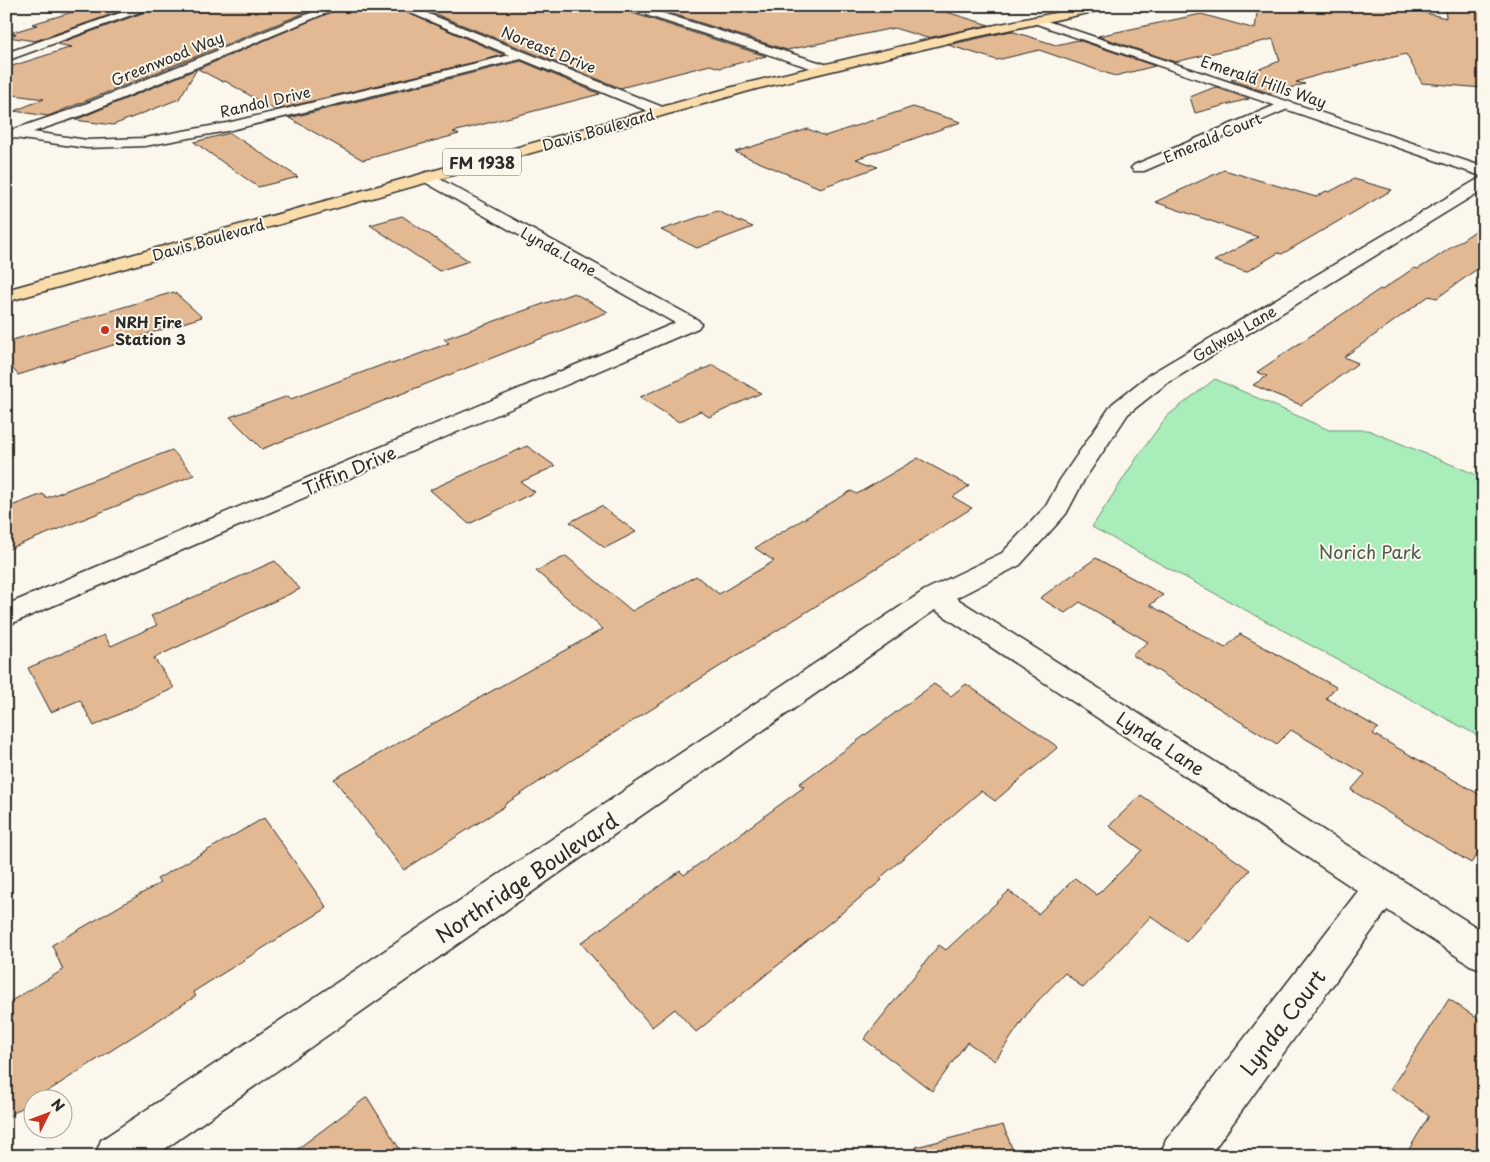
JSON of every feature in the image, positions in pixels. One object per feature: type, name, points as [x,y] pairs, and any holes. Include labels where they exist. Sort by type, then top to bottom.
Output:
[{"type":"main road","name":"Davis Boulevard","points":[[6,296],[660,111],[824,68],[1035,20],[1107,6]]},
{"type":"street","points":[[6,57],[150,6]]},
{"type":"street","name":"Greenwood Way","points":[[10,135],[75,113],[338,6]]},
{"type":"street","name":"Noreast Drive","points":[[399,6],[660,111]]},
{"type":"street","points":[[628,6],[824,68]]},
{"type":"street","name":"Emerald Hills Way","points":[[1035,20],[1484,172]]},
{"type":"street","name":"Randol Drive","points":[[10,135],[87,144],[145,142],[227,127],[520,56]]},
{"type":"street","name":"Emerald Court","points":[[1139,168],[1285,105]]},
{"type":"street","name":"Lynda Lane","points":[[427,177],[691,324]]},
{"type":"street","name":"Galway Lane","points":[[935,597],[1011,559],[1034,537],[1057,509],[1072,480],[1120,409],[1158,380],[1484,182]]},
{"type":"street","name":"Tiffin Drive","points":[[6,616],[691,324]]},
{"type":"street","name":"Lynda Lane","points":[[935,597],[1484,953]]},
{"type":"street","name":"Northridge Boulevard","points":[[117,1156],[935,597]]},
{"type":"street","name":"Lynda Court","points":[[1182,1156],[1383,887]]},
{"type":"green space","name":"Norich Park","points":[[1215,379],[1329,430],[1368,430],[1484,478],[1484,739],[1092,527],[1136,459],[1167,416]]},
{"type":"building","points":[[93,6],[130,8],[35,41],[8,37],[16,34],[10,33],[37,25],[32,24]]},
{"type":"building","points":[[180,6],[322,6],[48,116],[14,111],[44,99],[6,94],[6,68],[72,47],[57,44],[148,11],[162,12]]},
{"type":"building","points":[[345,6],[392,6],[504,55],[275,110],[225,81],[223,82],[198,69]]},
{"type":"building","points":[[415,6],[621,6],[623,10],[766,56],[720,68],[710,65],[620,88]]},
{"type":"building","points":[[647,6],[940,6],[940,10],[989,25],[927,38],[894,28],[787,50]]},
{"type":"building","points":[[1258,6],[1397,6],[1446,18],[1445,6],[1484,6],[1484,88],[1422,83],[1406,54],[1318,75],[1296,82],[1305,84],[1269,93],[1231,80],[1280,61],[1273,39],[1175,62],[1098,36],[1201,14],[1255,29]]},
{"type":"building","points":[[1011,31],[1056,45],[1078,40],[1155,66],[1115,76],[1039,50],[997,60],[948,45]]},
{"type":"building","points":[[521,61],[600,94],[453,132],[459,134],[363,160],[289,118]]},
{"type":"building","points":[[197,69],[179,99],[113,125],[75,120]]},
{"type":"building","points":[[1215,87],[1249,99],[1195,113],[1190,97]]},
{"type":"building","points":[[913,107],[961,122],[856,159],[878,167],[820,188],[735,152],[808,129],[825,136]]},
{"type":"building","points":[[230,133],[298,177],[258,187],[194,142]]},
{"type":"building","points":[[1224,170],[1316,197],[1354,179],[1392,190],[1282,254],[1278,253],[1246,272],[1214,261],[1258,237],[1155,202]]},
{"type":"building","points":[[717,211],[753,227],[697,248],[661,230]]},
{"type":"building","points":[[402,216],[469,261],[439,271],[370,225]]},
{"type":"building","points":[[1484,225],[1484,264],[1437,298],[1429,296],[1344,357],[1358,363],[1301,405],[1253,385],[1267,376],[1257,372],[1380,289],[1382,290],[1414,268],[1418,269]]},
{"type":"building","name":"NRH Fire Station 3","points":[[174,292],[202,317],[18,375],[6,360],[6,342]]},
{"type":"building","points":[[574,293],[608,312],[262,449],[230,417],[288,396],[291,399],[390,362],[392,364],[449,343],[444,339]]},
{"type":"building","points":[[713,365],[761,393],[709,417],[700,411],[679,422],[640,397]]},
{"type":"building","points":[[527,446],[555,466],[521,482],[535,492],[469,524],[430,490]]},
{"type":"building","points":[[172,450],[194,475],[6,550],[6,508],[43,494],[46,498]]},
{"type":"building","points":[[918,458],[969,486],[953,497],[972,508],[601,741],[505,806],[404,870],[334,779],[603,629],[536,571],[566,556],[632,611],[696,576],[719,594],[774,561],[755,548],[851,491],[857,494]]},
{"type":"building","points":[[601,506],[636,532],[605,548],[570,522]]},
{"type":"building","points":[[1096,558],[1163,595],[1150,605],[1225,648],[1240,634],[1336,687],[1326,698],[1378,728],[1373,734],[1484,797],[1484,845],[1471,863],[1351,790],[1365,774],[1291,730],[1277,744],[1132,655],[1148,642],[1080,602],[1065,613],[1040,598]]},
{"type":"building","points":[[275,561],[300,589],[154,658],[174,688],[94,726],[80,700],[51,712],[28,668],[104,635],[111,646],[157,625],[151,616]]},
{"type":"building","points":[[934,684],[951,696],[966,684],[1058,747],[995,801],[981,791],[880,878],[882,880],[696,1032],[675,1009],[652,1027],[581,943],[680,871],[684,875],[804,787],[799,784]]},
{"type":"building","points":[[1141,795],[1250,870],[1186,942],[1151,916],[1083,988],[1065,973],[1031,1008],[995,1061],[967,1042],[932,1091],[864,1039],[939,945],[946,950],[1009,891],[1038,914],[1075,878],[1097,895],[1142,850],[1109,826]]},
{"type":"building","points":[[264,818],[327,908],[193,992],[196,996],[50,1090],[22,1090],[22,1108],[6,1118],[6,1004],[63,970],[52,945],[160,883],[157,879]]},
{"type":"building","points":[[1449,999],[1484,1023],[1484,1156],[1405,1156],[1429,1116],[1391,1088]]},
{"type":"building","points":[[367,1097],[404,1156],[288,1156]]},
{"type":"building","points":[[1003,1125],[1015,1156],[917,1156],[916,1147]]},
{"type":"place","name":"NRH Fire Station 3","points":[[105,330]]}]
